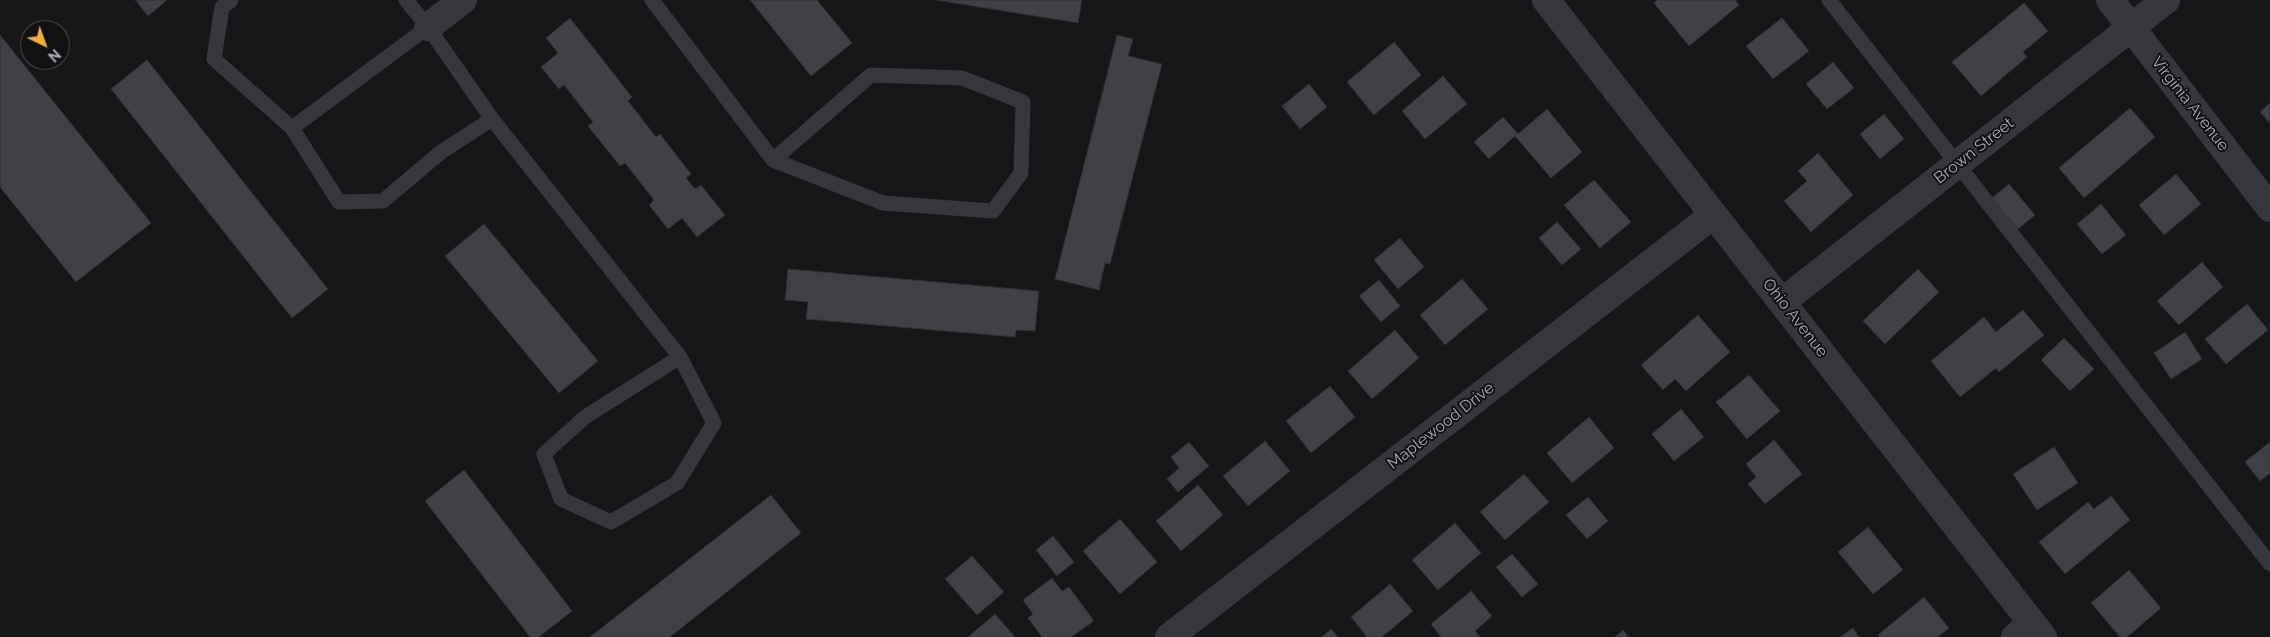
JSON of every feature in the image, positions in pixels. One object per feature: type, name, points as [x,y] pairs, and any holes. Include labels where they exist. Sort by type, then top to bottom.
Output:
[{"type":"street","points":[[428,27],[463,0]]},
{"type":"street","name":"Ohio Avenue","points":[[1546,0],[1782,302],[2030,632]]},
{"type":"street","name":"Virginia Avenue","points":[[2110,0],[2270,208]]},
{"type":"street","name":"Brown Street","points":[[1782,302],[2166,0]]},
{"type":"street","name":"Maplewood Drive","points":[[1169,637],[1713,215]]},
{"type":"lane","points":[[231,0],[222,7],[214,60],[292,128],[339,202],[383,201],[441,152],[492,119]]},
{"type":"lane","points":[[406,0],[428,27],[492,119],[680,357],[714,424],[677,483],[611,522],[561,499],[544,454],[585,417],[680,357]]},
{"type":"lane","points":[[652,0],[773,160],[883,203],[994,210],[1021,173],[1023,102],[962,78],[871,75],[773,160]]},
{"type":"lane","points":[[1829,0],[1956,165],[2270,564]]},
{"type":"lane","points":[[292,128],[428,27]]},
{"type":"building","points":[[135,0],[167,0],[148,16]]},
{"type":"building","points":[[750,0],[817,0],[852,43],[811,76]]},
{"type":"building","points":[[936,0],[1082,0],[1078,23]]},
{"type":"building","points":[[1657,0],[1735,0],[1739,5],[1689,46],[1654,3]]},
{"type":"building","points":[[2024,3],[2048,31],[2023,52],[2027,57],[1981,96],[1952,62]]},
{"type":"building","points":[[570,18],[632,97],[628,101],[656,137],[660,134],[691,174],[686,178],[695,189],[701,185],[725,215],[697,237],[682,218],[668,229],[649,205],[654,200],[625,163],[620,166],[588,126],[593,122],[564,85],[559,89],[541,67],[558,53],[546,38]]},
{"type":"building","points":[[1782,18],[1809,51],[1773,79],[1746,46]]},
{"type":"building","points":[[0,35],[20,60],[20,70],[28,70],[151,223],[76,282],[0,187]]},
{"type":"building","points":[[1117,35],[1133,39],[1128,56],[1162,64],[1110,264],[1105,263],[1099,290],[1055,279]]},
{"type":"building","points":[[1394,42],[1421,75],[1374,115],[1347,82]]},
{"type":"building","points":[[147,60],[328,289],[292,318],[111,89]]},
{"type":"building","points":[[1833,62],[1854,88],[1827,109],[1806,84]]},
{"type":"building","points":[[1443,76],[1467,104],[1425,139],[1402,111]]},
{"type":"building","points":[[1309,84],[1327,107],[1300,129],[1282,106]]},
{"type":"building","points":[[2270,103],[2270,123],[2260,112]]},
{"type":"building","points":[[2130,108],[2155,137],[2084,198],[2059,168]]},
{"type":"building","points":[[1547,109],[1582,152],[1551,178],[1515,136],[1489,159],[1474,142],[1503,117],[1518,134]]},
{"type":"building","points":[[1884,114],[1904,139],[1880,159],[1860,134]]},
{"type":"building","points":[[1818,153],[1853,195],[1811,232],[1784,201],[1807,181],[1798,171]]},
{"type":"building","points":[[2176,174],[2201,204],[2164,235],[2139,205]]},
{"type":"building","points":[[1594,180],[1631,222],[1600,248],[1564,205]]},
{"type":"building","points":[[2009,184],[2035,215],[2018,229],[1992,198]]},
{"type":"building","points":[[2101,204],[2126,235],[2102,254],[2077,224]]},
{"type":"building","points":[[1557,222],[1581,249],[1562,265],[1539,238]]},
{"type":"building","points":[[484,224],[598,361],[559,393],[445,256]]},
{"type":"building","points":[[1400,238],[1424,267],[1398,289],[1374,260]]},
{"type":"building","points":[[2202,262],[2223,287],[2179,325],[2157,301]]},
{"type":"building","points":[[788,269],[1039,291],[1035,331],[1016,330],[1015,337],[806,319],[808,302],[785,300]]},
{"type":"building","points":[[1918,269],[1939,292],[1885,344],[1863,321]]},
{"type":"building","points":[[1462,279],[1488,309],[1445,345],[1420,315]]},
{"type":"building","points":[[1379,280],[1400,306],[1381,322],[1359,296]]},
{"type":"building","points":[[2247,304],[2268,330],[2226,364],[2205,339]]},
{"type":"building","points":[[2023,310],[2044,335],[1999,372],[1996,368],[1960,397],[1931,361],[1984,317],[1996,332]]},
{"type":"building","points":[[1698,315],[1730,352],[1686,391],[1675,379],[1663,390],[1641,365]]},
{"type":"building","points":[[1395,330],[1419,358],[1372,399],[1348,371]]},
{"type":"building","points":[[2185,332],[2202,359],[2171,379],[2154,353]]},
{"type":"building","points":[[2064,338],[2094,369],[2070,391],[2041,360]]},
{"type":"building","points":[[1749,375],[1780,411],[1747,439],[1716,402]]},
{"type":"building","points":[[1330,386],[1355,417],[1311,453],[1286,421]]},
{"type":"building","points":[[1681,409],[1704,437],[1674,461],[1652,434]]},
{"type":"building","points":[[1589,417],[1614,448],[1572,483],[1547,453]]},
{"type":"building","points":[[1774,440],[1802,474],[1765,504],[1748,484],[1756,477],[1746,464]]},
{"type":"building","points":[[1265,441],[1290,471],[1248,506],[1223,476]]},
{"type":"building","points":[[1189,442],[1209,466],[1178,492],[1167,479],[1179,468],[1171,457]]},
{"type":"building","points":[[2270,442],[2270,473],[2260,481],[2245,462]]},
{"type":"building","points":[[2054,447],[2078,483],[2037,510],[2013,474]]},
{"type":"building","points":[[464,470],[572,611],[539,637],[530,637],[425,501]]},
{"type":"building","points":[[1524,474],[1549,502],[1505,540],[1480,512]]},
{"type":"building","points":[[1198,485],[1223,515],[1181,551],[1156,521]]},
{"type":"building","points":[[771,495],[801,533],[670,637],[590,637]]},
{"type":"building","points":[[2111,496],[2130,520],[2065,574],[2039,542],[2088,502],[2094,509]]},
{"type":"building","points":[[1588,497],[1608,521],[1587,539],[1566,515]]},
{"type":"building","points":[[1120,519],[1157,562],[1120,594],[1083,551]]},
{"type":"building","points":[[1455,523],[1481,553],[1438,590],[1412,560]]},
{"type":"building","points":[[1868,527],[1903,570],[1873,594],[1838,552]]},
{"type":"building","points":[[1053,536],[1074,562],[1057,576],[1036,550]]},
{"type":"building","points":[[1512,554],[1538,584],[1522,597],[1496,567]]},
{"type":"building","points":[[972,556],[1004,592],[977,615],[945,579]]},
{"type":"building","points":[[2129,570],[2161,608],[2127,637],[2120,637],[2091,603]]},
{"type":"building","points":[[1052,578],[1062,591],[1069,587],[1094,621],[1071,637],[1042,637],[1028,618],[1033,614],[1023,600]]},
{"type":"building","points":[[1390,584],[1413,611],[1382,637],[1367,637],[1351,617]]},
{"type":"building","points":[[1471,591],[1492,616],[1475,631],[1480,637],[1441,637],[1431,624]]},
{"type":"building","points":[[1924,597],[1949,628],[1938,637],[1880,637],[1878,635]]},
{"type":"building","points":[[995,614],[1015,637],[968,637]]},
{"type":"building","points":[[1853,628],[1859,637],[1840,637]]},
{"type":"building","points":[[1331,629],[1338,637],[1322,637]]},
{"type":"building","points":[[1623,630],[1629,637],[1615,637]]}]
